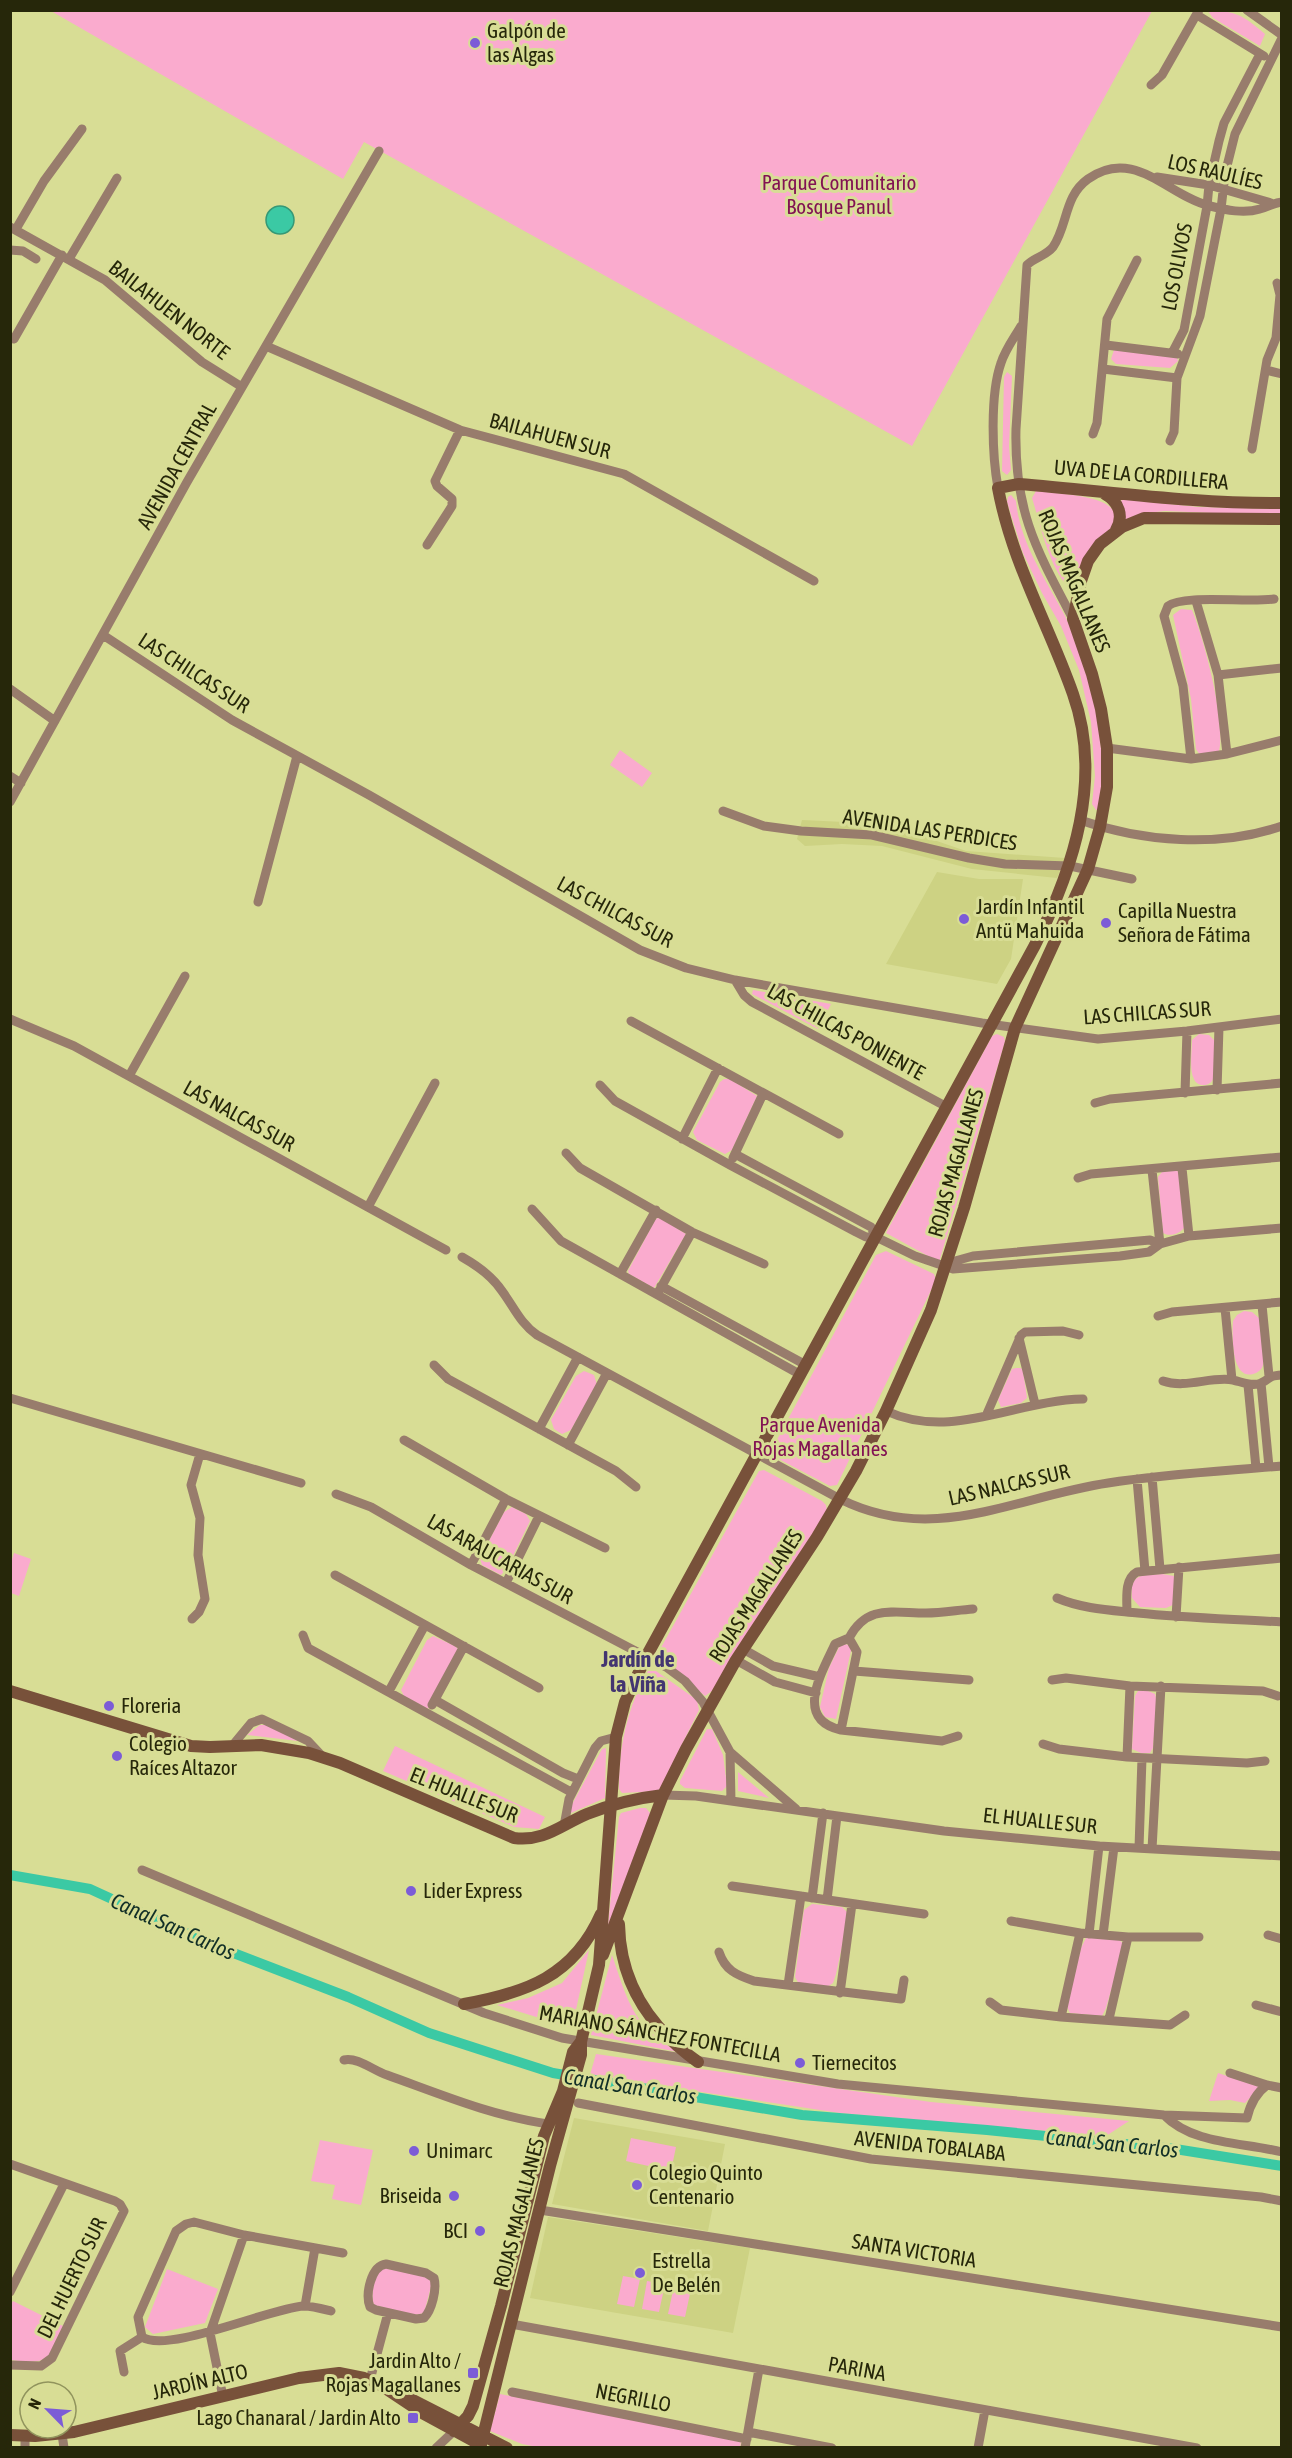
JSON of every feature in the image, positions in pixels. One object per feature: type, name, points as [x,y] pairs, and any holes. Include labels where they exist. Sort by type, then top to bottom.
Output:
[{"type":"street","points":[[1247,10],[1281,37]]},
{"type":"street","points":[[1151,85],[1162,75],[1198,13],[1271,60]]},
{"type":"street","name":"LOS OLIVOS","points":[[1170,441],[1174,432],[1177,378],[1200,316],[1235,134],[1281,37]]},
{"type":"street","name":"LOS OLIVOS","points":[[1172,353],[1184,330],[1209,184],[1224,123],[1260,54]]},
{"type":"street","points":[[13,228],[82,129]]},
{"type":"street","name":"AVENIDA CENTRAL","points":[[10,802],[187,482],[379,151]]},
{"type":"street","name":"LOS RAULÍES","points":[[1032,260],[1048,253],[1055,244],[1070,199],[1088,179],[1103,171],[1119,168],[1136,170],[1207,206],[1221,209],[1244,212],[1281,202]]},
{"type":"street","name":"LOS RAULÍES","points":[[1151,176],[1209,184],[1271,204]]},
{"type":"street","points":[[14,339],[117,178]]},
{"type":"street","name":"BAILAHUEN NORTE","points":[[13,228],[66,257],[123,293],[202,362],[242,387]]},
{"type":"street","points":[[27,254],[34,240]]},
{"type":"street","points":[[10,250],[16,249],[36,259]]},
{"type":"street","name":"ROJAS MAGALLANES","points":[[599,1965],[663,1795],[736,1660],[840,1499],[886,1411],[915,1348],[946,1267],[1015,1028],[1089,869],[1100,827],[1107,787],[1107,748],[1101,709],[1092,674],[1073,619],[1037,550],[1022,506],[1019,484],[1016,455],[1025,269],[1032,260]]},
{"type":"street","points":[[1093,434],[1097,423],[1107,319],[1137,260]]},
{"type":"street","points":[[1252,449],[1267,360],[1279,339],[1280,295],[1277,283]]},
{"type":"street","name":"ROJAS MAGALLANES","points":[[482,2443],[559,2136],[574,2067],[573,2052],[581,2042],[599,1965],[616,1737],[625,1702],[646,1657],[1045,926],[1070,866],[1080,820],[1086,763],[1078,712],[1054,645],[1009,539],[998,488],[994,444],[998,379],[1002,359],[1022,324]]},
{"type":"street","points":[[1106,345],[1186,356]]},
{"type":"street","name":"BAILAHUEN SUR","points":[[266,346],[460,430],[624,474],[813,581]]},
{"type":"street","points":[[1103,369],[1177,378]]},
{"type":"street","points":[[1266,370],[1281,374]]},
{"type":"street","points":[[427,545],[452,506],[452,499],[437,486],[435,481],[460,430]]},
{"type":"street","name":"UVA DE LA CORDILLERA","points":[[998,488],[1019,484],[1104,494],[1238,504],[1281,503]]},
{"type":"street","points":[[1104,494],[1115,501],[1120,512],[1119,525],[1116,530]]},
{"type":"street","name":"UVA DE LA CORDILLERA","points":[[1073,619],[1088,561],[1116,530],[1136,520],[1151,517],[1281,519]]},
{"type":"street","points":[[1191,759],[1183,686],[1164,616],[1168,606],[1180,600],[1259,602],[1274,599]]},
{"type":"street","points":[[1196,601],[1218,675],[1227,754]]},
{"type":"street","name":"LAS CHILCAS SUR","points":[[103,635],[220,713],[640,950],[686,968],[735,980],[992,1025],[1098,1039],[1187,1032],[1281,1019]]},
{"type":"street","points":[[1218,675],[1281,668]]},
{"type":"street","points":[[10,689],[55,721]]},
{"type":"street","points":[[1107,748],[1191,759],[1227,754],[1281,740]]},
{"type":"street","points":[[258,902],[297,756]]},
{"type":"street","points":[[10,776],[21,783]]},
{"type":"street","name":"AVENIDA LAS PERDICES","points":[[723,811],[764,826],[801,831],[872,835],[969,858],[1005,864],[1070,866],[1132,879]]},
{"type":"street","points":[[1080,820],[1100,827],[1147,836],[1199,839],[1244,836],[1281,826]]},
{"type":"street","points":[[129,1076],[185,976]]},
{"type":"street","name":"LAS CHILCAS PONIENTE","points":[[735,980],[744,995],[752,1002],[947,1107]]},
{"type":"street","name":"LAS NALCAS SUR","points":[[10,1019],[74,1046],[446,1250]]},
{"type":"street","points":[[631,1021],[839,1134]]},
{"type":"street","points":[[1217,1090],[1219,1027]]},
{"type":"street","points":[[1185,1093],[1187,1032]]},
{"type":"street","points":[[682,1139],[718,1068]]},
{"type":"street","points":[[368,1207],[435,1083]]},
{"type":"street","points":[[1095,1103],[1110,1099],[1281,1083]]},
{"type":"street","points":[[600,1085],[615,1101],[856,1232],[866,1237],[876,1237],[915,1256],[946,1267],[970,1269],[1120,1256],[1149,1251],[1160,1244],[1189,1236],[1281,1228]]},
{"type":"street","points":[[730,1165],[763,1094]]},
{"type":"street","points":[[566,1153],[580,1168],[692,1232],[764,1264]]},
{"type":"street","points":[[735,1154],[871,1227],[876,1237]]},
{"type":"street","points":[[1077,1178],[1091,1174],[1281,1157]]},
{"type":"street","points":[[1182,1167],[1189,1236]]},
{"type":"street","points":[[1152,1170],[1160,1244]]},
{"type":"street","points":[[532,1209],[561,1241],[656,1296],[803,1370]]},
{"type":"street","points":[[620,1274],[656,1210]]},
{"type":"street","points":[[656,1296],[692,1232]]},
{"type":"street","name":"LAS NALCAS SUR","points":[[462,1257],[494,1281],[525,1326],[537,1335],[840,1499],[888,1515],[919,1519],[950,1519],[983,1513],[1079,1488],[1152,1477],[1281,1466]]},
{"type":"street","points":[[661,1286],[803,1370]]},
{"type":"street","points":[[1158,1316],[1172,1312],[1281,1302]]},
{"type":"street","points":[[1262,1305],[1269,1376]]},
{"type":"street","points":[[1225,1308],[1232,1380]]},
{"type":"street","points":[[986,1416],[1019,1338],[1028,1332],[1063,1331],[1079,1335]]},
{"type":"street","points":[[1019,1338],[1035,1404]]},
{"type":"street","points":[[539,1429],[578,1357]]},
{"type":"street","points":[[435,1365],[448,1379],[622,1474],[636,1486]]},
{"type":"street","points":[[568,1445],[607,1373]]},
{"type":"street","points":[[1163,1381],[1176,1384],[1232,1380],[1248,1384],[1261,1383],[1269,1376],[1281,1375]]},
{"type":"street","points":[[1261,1383],[1269,1467]]},
{"type":"street","points":[[1248,1384],[1256,1468]]},
{"type":"street","points":[[10,1398],[301,1483]]},
{"type":"street","points":[[886,1411],[904,1418],[948,1423],[1035,1404],[1083,1399]]},
{"type":"street","points":[[404,1440],[506,1499],[605,1548]]},
{"type":"street","points":[[192,1619],[199,1612],[205,1599],[198,1555],[200,1518],[191,1485],[200,1454]]},
{"type":"street","points":[[1152,1477],[1160,1569]]},
{"type":"street","points":[[1137,1479],[1145,1570]]},
{"type":"street","name":"LAS ARAUCARIAS SUR","points":[[336,1494],[371,1507],[471,1565],[646,1657]]},
{"type":"street","points":[[471,1565],[506,1499]]},
{"type":"street","points":[[506,1583],[539,1516]]},
{"type":"street","points":[[1126,1612],[1129,1579],[1133,1574],[1145,1570],[1281,1558]]},
{"type":"street","points":[[1176,1617],[1179,1567]]},
{"type":"street","points":[[335,1575],[539,1688]]},
{"type":"street","points":[[1057,1598],[1070,1604],[1098,1610],[1176,1617],[1281,1622]]},
{"type":"street","points":[[958,1736],[942,1741],[841,1731],[819,1720],[814,1709],[820,1677],[835,1644],[849,1638],[855,1626],[877,1613],[928,1613],[973,1609]]},
{"type":"street","points":[[389,1691],[425,1625]]},
{"type":"street","points":[[303,1635],[308,1648],[571,1792]]},
{"type":"street","points":[[841,1731],[857,1652],[849,1638]]},
{"type":"street","points":[[428,1712],[464,1646]]},
{"type":"street","points":[[743,1649],[773,1666],[820,1677]]},
{"type":"street","points":[[646,1657],[666,1667],[685,1682],[708,1709],[730,1752],[796,1809]]},
{"type":"street","points":[[736,1660],[775,1682],[816,1693]]},
{"type":"street","points":[[854,1671],[969,1680]]},
{"type":"street","points":[[1052,1680],[1066,1678],[1130,1686],[1263,1691],[1278,1696]]},
{"type":"street","points":[[1127,1757],[1130,1686]]},
{"type":"street","points":[[1152,1849],[1161,1686]]},
{"type":"street","name":"EL HUALLE SUR","points":[[10,1690],[191,1746],[248,1744],[278,1747],[323,1757],[505,1835],[532,1839],[548,1835],[588,1814],[612,1806],[663,1795],[682,1795],[944,1831],[1099,1846],[1281,1856]]},
{"type":"street","points":[[435,1700],[563,1773],[578,1779]]},
{"type":"street","name":"EL HUALLE SUR","points":[[232,1746],[251,1723],[262,1719],[308,1742],[323,1757]]},
{"type":"street","points":[[564,1826],[566,1806],[571,1792],[598,1743],[616,1737]]},
{"type":"street","points":[[1043,1744],[1059,1749],[1127,1757],[1247,1763],[1265,1761]]},
{"type":"street","points":[[730,1752],[732,1801]]},
{"type":"street","points":[[1139,1848],[1142,1758]]},
{"type":"street","points":[[812,1898],[823,1814]]},
{"type":"street","points":[[827,1900],[837,1816]]},
{"type":"street","points":[[1060,2017],[1085,1934],[1099,1846]]},
{"type":"street","points":[[1103,1935],[1114,1847]]},
{"type":"street","name":"MARIANO SÁNCHEZ FONTECILLA","points":[[142,1870],[525,2028],[581,2042],[838,2084],[1164,2115],[1247,2118],[1260,2091],[1267,2085]]},
{"type":"street","points":[[732,1886],[924,1914]]},
{"type":"street","points":[[788,1985],[801,1896]]},
{"type":"street","points":[[840,1993],[852,1904]]},
{"type":"street","points":[[464,2004],[511,1994],[548,1977],[577,1952],[592,1931],[604,1907]]},
{"type":"street","points":[[618,1918],[622,1954],[629,1981],[639,2002],[664,2034],[698,2062]]},
{"type":"street","points":[[1011,1921],[1085,1934],[1128,1937],[1199,1936]]},
{"type":"street","points":[[1268,1935],[1281,1939]]},
{"type":"street","points":[[1108,2019],[1128,1937]]},
{"type":"street","points":[[719,1952],[723,1964],[734,1974],[754,1981],[901,1999],[904,1980]]},
{"type":"street","points":[[990,2002],[1001,2010],[1170,2025],[1185,2015]]},
{"type":"street","points":[[1256,2005],[1281,2012]]},
{"type":"street","points":[[344,2060],[351,2059],[382,2074],[499,2114],[548,2124],[559,2136]]},
{"type":"street","points":[[1230,2073],[1281,2088]]},
{"type":"street","name":"ROJAS MAGALLANES","points":[[458,2428],[471,2411],[548,2124],[568,2089]]},
{"type":"street","name":"AVENIDA TOBALABA","points":[[578,2103],[871,2159],[1261,2197],[1281,2201]]},
{"type":"street","name":"MARIANO SÁNCHEZ FONTECILLA","points":[[1164,2115],[1176,2127],[1229,2144],[1281,2152]]},
{"type":"street","points":[[536,2165],[543,2162],[550,2166]]},
{"type":"street","points":[[10,2164],[64,2184],[10,2292]]},
{"type":"street","name":"DEL HUERTO SUR","points":[[10,2365],[41,2366],[52,2358],[122,2217],[122,2206],[115,2201],[64,2184]]},
{"type":"street","name":"SANTA VICTORIA","points":[[540,2210],[1281,2327]]},
{"type":"street","points":[[142,2337],[138,2317],[179,2228],[194,2222],[244,2235],[343,2253]]},
{"type":"street","points":[[223,2397],[210,2332],[244,2235]]},
{"type":"street","points":[[305,2306],[315,2248]]},
{"type":"street","points":[[386,2264],[432,2276],[435,2286],[426,2316],[417,2319],[388,2313],[373,2309],[368,2303],[373,2274],[378,2266],[386,2264]]},
{"type":"street","points":[[142,2337],[153,2341],[210,2332],[276,2312],[305,2306],[331,2311]]},
{"type":"street","points":[[501,2306],[511,2324]]},
{"type":"street","points":[[370,2380],[388,2313]]},
{"type":"street","name":"PARINA","points":[[511,2324],[1197,2448]]},
{"type":"street","name":"ROJAS MAGALLANES","points":[[494,2394],[495,2328]]},
{"type":"street","points":[[123,2372],[120,2351],[142,2337]]},
{"type":"street","points":[[747,2440],[759,2369]]},
{"type":"street","name":"JARDÍN ALTO","points":[[78,2431],[317,2374],[339,2373],[370,2380],[395,2393],[415,2409],[458,2428],[482,2443],[507,2448]]},
{"type":"street","name":"NEGRILLO","points":[[512,2392],[747,2440],[832,2448]]},
{"type":"street","points":[[978,2448],[985,2410]]},
{"type":"street","points":[[436,2448],[458,2428]]},
{"type":"street","name":"JARDÍN ALTO","points":[[10,2435],[25,2442]]},
{"type":"shaded area","points":[[802,820],[887,824],[966,851],[1065,858],[1057,878],[972,869],[882,846],[842,844],[805,846],[797,839]]},
{"type":"shaded area","name":"Jardín Infantil Antü Mahuida","points":[[937,872],[979,879],[1023,879],[1011,959],[997,984],[886,964]]},
{"type":"shaded area","name":"Colegio Quinto Centenario","points":[[574,2118],[725,2144],[708,2231],[552,2204]]},
{"type":"shaded area","name":"Estrella De Belén","points":[[548,2217],[750,2248],[733,2333],[530,2298]]},
{"type":"green space","name":"Parque Comunitario Bosque Panul","points":[[51,11],[1152,11],[912,446],[364,142],[343,179]]},
{"type":"green space","points":[[1208,11],[1233,13],[1251,23],[1265,34],[1260,46],[1213,18]]},
{"type":"green space","points":[[1114,350],[1177,358],[1178,361],[1170,368],[1116,364],[1111,359]]},
{"type":"green space","points":[[1007,372],[1012,376],[1009,446],[1011,470],[1007,475],[1002,471],[1004,377]]},
{"type":"green space","points":[[1036,491],[1088,498],[1106,504],[1114,512],[1115,523],[1072,591],[1057,572],[1047,547],[1032,498]]},
{"type":"green space","points":[[1011,495],[1016,501],[1018,516],[1028,546],[1064,614],[1091,684],[1102,759],[1099,809],[1096,810],[1092,804],[1095,776],[1091,722],[1079,670],[1061,626],[1023,553],[1007,502]]},
{"type":"green space","points":[[1123,499],[1198,507],[1281,509],[1281,516],[1165,511],[1147,513],[1124,520],[1120,502]]},
{"type":"green space","points":[[1181,609],[1192,610],[1208,660],[1217,701],[1219,751],[1200,755],[1196,749],[1191,699],[1173,615]]},
{"type":"green space","points":[[620,750],[652,773],[642,787],[610,765]]},
{"type":"green space","points":[[753,990],[831,1004],[818,1029],[752,994]]},
{"type":"green space","points":[[997,1034],[1004,1037],[1005,1042],[939,1262],[886,1233],[992,1036]]},
{"type":"green space","points":[[1199,1034],[1209,1035],[1214,1040],[1216,1066],[1214,1075],[1209,1084],[1204,1085],[1198,1084],[1192,1075],[1192,1040]]},
{"type":"green space","points":[[730,1079],[757,1096],[732,1150],[725,1154],[697,1140],[693,1132],[720,1082]]},
{"type":"green space","points":[[1175,1170],[1181,1173],[1184,1228],[1169,1235],[1163,1233],[1158,1177],[1162,1172]]},
{"type":"green space","points":[[659,1217],[686,1234],[654,1288],[629,1274],[628,1271],[655,1220]]},
{"type":"green space","name":"Parque Avenida Rojas Magallanes","points":[[886,1251],[934,1274],[936,1280],[837,1485],[830,1486],[773,1456],[771,1451],[876,1255]]},
{"type":"green space","points":[[1244,1311],[1252,1312],[1259,1318],[1264,1354],[1263,1365],[1253,1374],[1246,1374],[1240,1370],[1234,1355],[1233,1321]]},
{"type":"green space","points":[[1021,1368],[1023,1371],[1027,1398],[1021,1403],[1001,1407],[998,1400],[1012,1369]]},
{"type":"green space","points":[[584,1371],[594,1375],[597,1385],[571,1430],[562,1434],[554,1429],[551,1420],[576,1376]]},
{"type":"green space","name":"Parque Avenida Rojas Magallanes","points":[[764,1470],[822,1501],[827,1511],[712,1691],[705,1696],[657,1655],[759,1471]]},
{"type":"green space","points":[[512,1507],[526,1514],[530,1521],[507,1568],[501,1575],[482,1565],[480,1558],[504,1512]]},
{"type":"green space","points":[[14,1553],[31,1559],[19,1596],[11,1593],[11,1563]]},
{"type":"green space","points":[[1143,1575],[1174,1576],[1177,1579],[1175,1604],[1166,1608],[1140,1607],[1132,1598],[1135,1580]]},
{"type":"green space","points":[[433,1636],[459,1650],[428,1709],[404,1696],[401,1690],[427,1640]]},
{"type":"green space","points":[[841,1643],[852,1646],[836,1719],[825,1717],[820,1707],[829,1668]]},
{"type":"green space","points":[[648,1671],[656,1671],[697,1700],[699,1710],[659,1791],[622,1793],[619,1789],[619,1773],[626,1728],[635,1699]]},
{"type":"green space","points":[[1146,1690],[1155,1694],[1157,1703],[1153,1748],[1150,1753],[1141,1753],[1132,1749],[1135,1696],[1138,1691]]},
{"type":"green space","points":[[260,1725],[270,1725],[298,1741],[247,1735]]},
{"type":"green space","points":[[707,1729],[712,1729],[723,1755],[727,1786],[722,1791],[685,1788],[680,1784]]},
{"type":"green space","points":[[395,1746],[545,1817],[539,1829],[514,1827],[383,1771]]},
{"type":"green space","points":[[606,1748],[605,1798],[571,1813],[569,1810],[602,1749]]},
{"type":"green space","points":[[738,1772],[769,1798],[738,1791]]},
{"type":"green space","points":[[646,1808],[650,1813],[607,1935],[619,1817],[621,1813]]},
{"type":"green space","points":[[812,1904],[842,1907],[849,1914],[836,1974],[833,1983],[827,1987],[799,1984],[795,1977],[804,1910]]},
{"type":"green space","points":[[1086,1938],[1118,1938],[1124,1945],[1102,2016],[1070,2013],[1067,2007],[1081,1948]]},
{"type":"green space","points":[[589,1950],[572,2028],[497,2005],[528,1998],[562,1983]]},
{"type":"green space","points":[[612,1955],[634,2011],[651,2032],[678,2052],[591,2035]]},
{"type":"green space","points":[[596,2054],[931,2102],[1129,2121],[1106,2136],[840,2113],[590,2075]]},
{"type":"green space","points":[[1218,2073],[1260,2087],[1245,2103],[1230,2100],[1209,2101]]},
{"type":"green space","points":[[631,2138],[676,2147],[671,2171],[626,2161]]},
{"type":"green space","points":[[320,2140],[373,2150],[361,2205],[332,2199],[335,2185],[311,2181]]},
{"type":"green space","points":[[383,2268],[429,2277],[432,2283],[424,2313],[415,2315],[374,2305],[372,2296],[374,2285]]},
{"type":"green space","points":[[167,2269],[218,2289],[205,2323],[153,2334],[145,2327]]},
{"type":"green space","points":[[623,2276],[640,2279],[634,2307],[617,2304]]},
{"type":"green space","points":[[647,2281],[665,2284],[659,2312],[642,2309]]},
{"type":"green space","points":[[674,2286],[691,2289],[685,2317],[668,2314]]},
{"type":"green space","points":[[13,2301],[65,2327],[55,2347],[46,2358],[33,2362],[11,2360],[10,2306]]},
{"type":"green space","points":[[500,2394],[741,2441],[740,2448],[543,2448],[522,2444],[490,2431]]},
{"type":"water","points":[[280,206],[290,210],[294,220],[290,230],[280,234],[270,230],[266,220],[270,210]]},
{"type":"waterway","name":"Canal San Carlos","points":[[10,1875],[90,1889],[210,1944],[348,1997],[429,2033],[553,2073],[802,2115],[987,2130],[1175,2149],[1282,2166]]},
{"type":"place","name":"Galpón de las Algas","points":[[475,43]]},
{"type":"place","name":"Jardín Infantil Antü Mahuida","points":[[964,919]]},
{"type":"place","name":"Capilla Nuestra Señora de Fátima","points":[[1106,923]]},
{"type":"place","name":"Floreria","points":[[109,1706]]},
{"type":"place","name":"Colegio Raíces Altazor","points":[[117,1756]]},
{"type":"place","name":"Lider Express","points":[[411,1891]]},
{"type":"place","name":"Tiernecitos","points":[[800,2063]]},
{"type":"place","name":"Unimarc","points":[[414,2151]]},
{"type":"place","name":"Colegio Quinto Centenario","points":[[637,2185]]},
{"type":"place","name":"Briseida","points":[[454,2196]]},
{"type":"place","name":"BCI","points":[[480,2231]]},
{"type":"place","name":"Estrella De Belén","points":[[640,2273]]},
{"type":"place","name":"Jardin Alto / Rojas Magallanes","points":[[473,2373]]},
{"type":"place","name":"Lago Chanaral / Jardin Alto","points":[[413,2418]]},
{"type":"district","name":"Jardín de la Viña","points":[[638,1672]]}]
